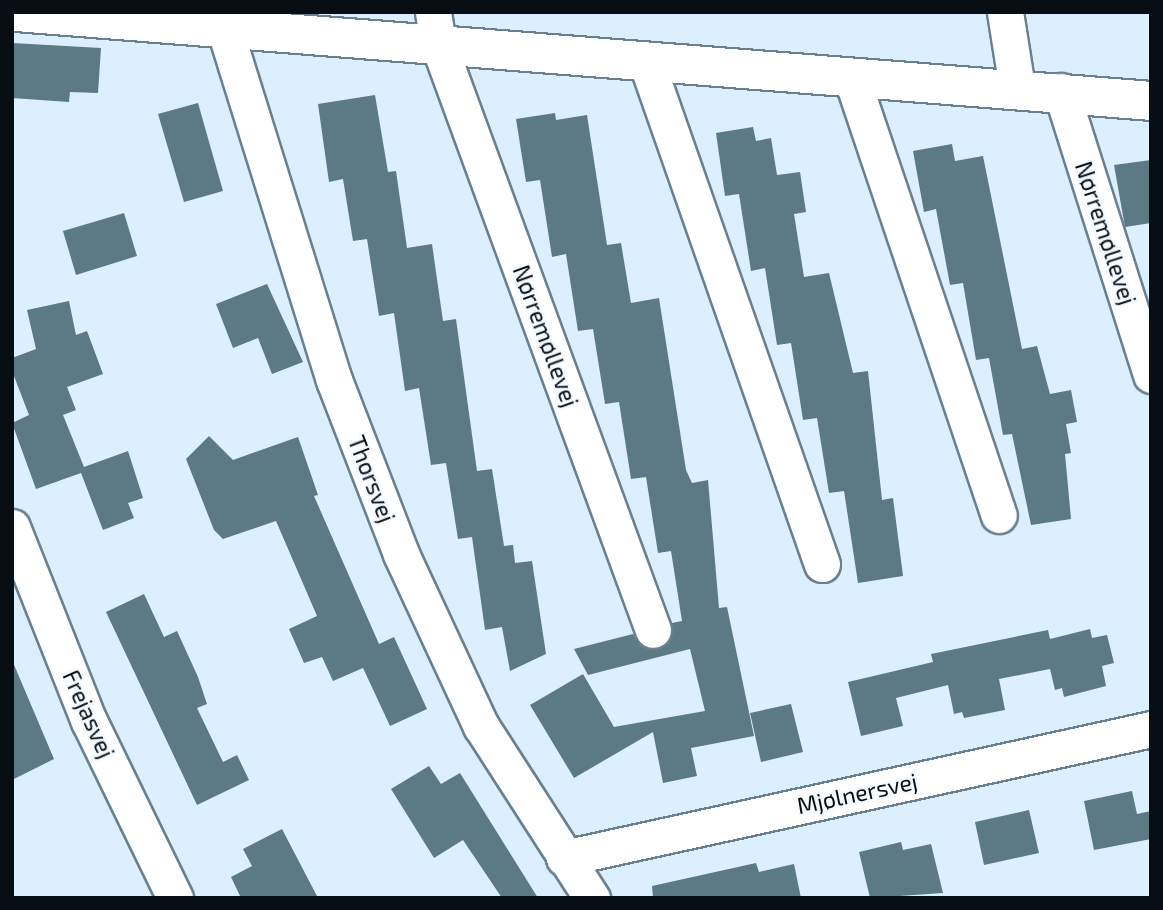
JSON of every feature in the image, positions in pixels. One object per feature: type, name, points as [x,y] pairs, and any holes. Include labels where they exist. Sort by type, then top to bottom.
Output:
[{"type":"street","points":[[16,12],[224,27],[435,27],[646,61],[852,79],[1060,91],[1151,101]]},
{"type":"street","points":[[1005,12],[1017,88]]},
{"type":"street","name":"Thorsvej","points":[[224,27],[334,380],[401,554],[481,726],[592,898]]},
{"type":"street","name":"Nørremøllevej","points":[[435,27],[653,630]]},
{"type":"street","points":[[646,61],[822,564]]},
{"type":"street","points":[[852,79],[999,515]]},
{"type":"street","name":"Nørremøllevej","points":[[1060,91],[1151,375]]},
{"type":"street","name":"Frejasvej","points":[[12,527],[89,721],[175,898]]},
{"type":"street","name":"Mjølnersvej","points":[[564,858],[1151,729]]},
{"type":"building","points":[[12,43],[101,48],[98,93],[70,92],[69,102],[12,98]]},
{"type":"building","points":[[375,95],[388,172],[396,171],[407,248],[432,244],[443,321],[456,319],[477,471],[492,469],[504,546],[513,545],[515,563],[532,561],[546,654],[510,671],[502,627],[485,630],[472,537],[458,539],[446,463],[431,465],[419,388],[405,391],[394,313],[379,316],[367,239],[353,241],[343,179],[329,182],[318,104]]},
{"type":"building","points":[[198,103],[223,191],[184,202],[158,114]]},
{"type":"building","points":[[555,113],[556,120],[587,115],[607,245],[621,243],[631,303],[659,298],[686,470],[692,483],[708,480],[719,608],[727,607],[754,736],[691,748],[697,776],[663,783],[653,732],[574,778],[530,705],[583,674],[614,727],[705,711],[690,649],[588,675],[574,649],[633,634],[641,646],[659,649],[669,642],[672,623],[682,621],[671,551],[658,553],[646,477],[631,479],[619,402],[605,404],[593,329],[578,331],[566,254],[552,257],[540,180],[526,182],[516,119]]},
{"type":"building","points":[[753,127],[756,141],[771,138],[777,175],[800,172],[806,212],[794,214],[804,277],[829,273],[853,373],[868,371],[882,500],[893,498],[903,576],[858,583],[844,491],[829,493],[817,418],[803,420],[791,343],[777,345],[765,268],[751,271],[739,194],[725,196],[716,133]]},
{"type":"building","points":[[952,144],[955,161],[983,156],[1022,349],[1037,346],[1050,394],[1071,390],[1077,422],[1066,424],[1071,453],[1065,454],[1071,519],[1031,525],[1012,434],[1003,435],[989,358],[976,360],[963,283],[950,285],[936,209],[924,212],[913,151]]},
{"type":"building","points":[[1151,160],[1151,223],[1125,227],[1114,165]]},
{"type":"building","points":[[124,213],[137,256],[76,275],[63,231]]},
{"type":"building","points":[[267,284],[303,362],[272,374],[258,338],[233,348],[216,304]]},
{"type":"building","points":[[69,301],[76,335],[87,331],[103,374],[67,387],[76,410],[63,415],[84,467],[128,451],[143,498],[128,503],[134,518],[103,530],[81,473],[36,489],[12,423],[29,415],[12,371],[12,358],[36,349],[27,310]]},
{"type":"building","points":[[209,436],[233,460],[298,437],[318,495],[314,496],[379,644],[394,637],[427,709],[390,726],[363,668],[333,681],[322,657],[304,663],[289,629],[317,616],[276,521],[223,539],[214,530],[186,459]]},
{"type":"building","points":[[144,594],[164,637],[177,631],[207,704],[197,708],[223,762],[237,755],[249,780],[197,805],[106,612]]},
{"type":"building","points":[[1090,629],[1092,638],[1107,635],[1114,663],[1102,666],[1106,686],[1064,697],[1062,688],[1055,690],[1050,669],[999,679],[1005,710],[964,718],[962,712],[954,714],[948,685],[896,698],[903,726],[861,736],[848,682],[933,662],[931,654],[1048,630],[1050,639]]},
{"type":"building","points":[[12,660],[54,759],[12,780]]},
{"type":"building","points":[[791,704],[803,752],[761,762],[750,713]]},
{"type":"building","points":[[429,766],[441,784],[460,773],[538,898],[502,898],[463,840],[434,858],[391,789]]},
{"type":"building","points":[[1132,791],[1137,814],[1151,811],[1151,839],[1094,850],[1084,801]]},
{"type":"building","points":[[1029,810],[1039,853],[984,865],[975,822]]},
{"type":"building","points":[[282,829],[318,898],[241,898],[231,877],[252,866],[243,849]]},
{"type":"building","points":[[901,842],[903,850],[931,844],[943,893],[870,898],[859,852]]},
{"type":"building","points":[[756,863],[759,872],[794,864],[801,898],[653,898],[652,886]]}]
